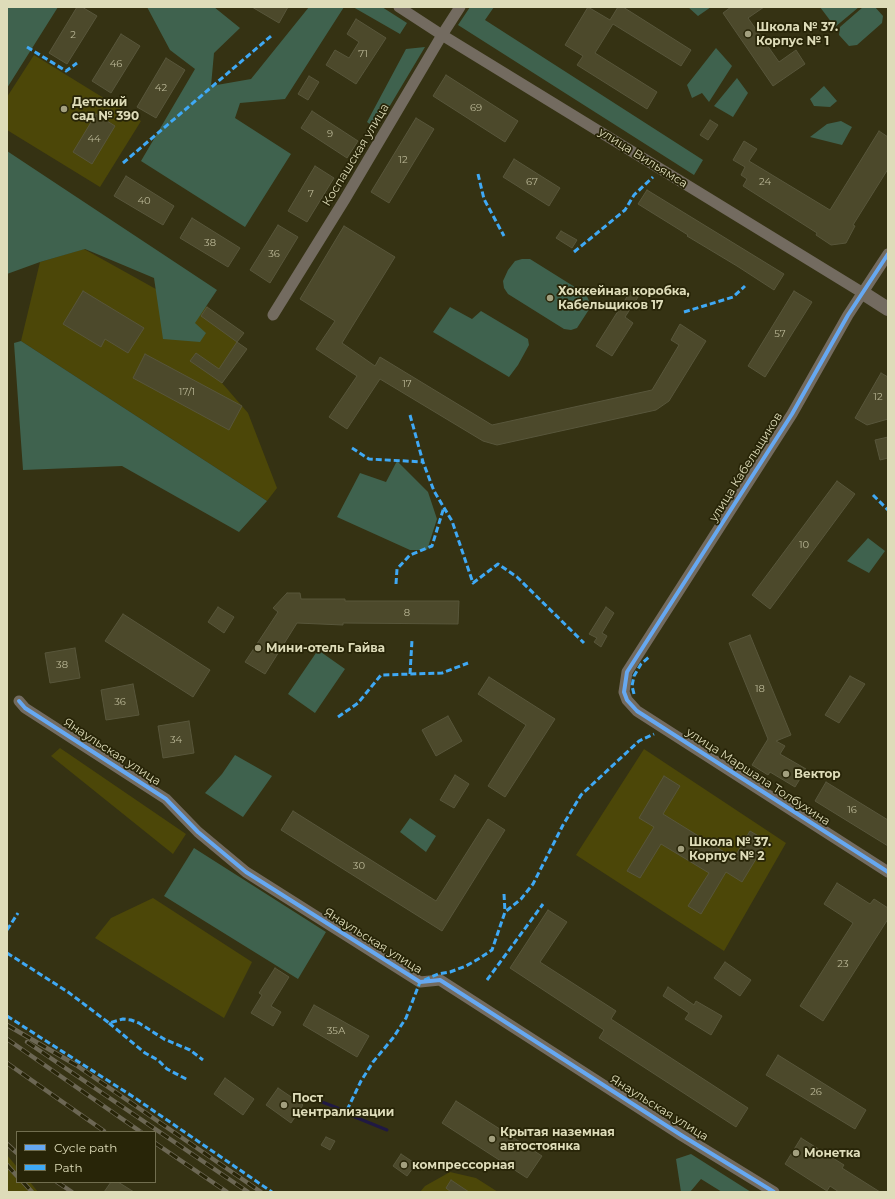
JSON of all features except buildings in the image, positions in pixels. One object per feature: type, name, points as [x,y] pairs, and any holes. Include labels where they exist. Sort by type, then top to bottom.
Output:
[{"type":"street","name":"улица Вильямса","points":[[399,7],[442,35],[888,309]]},
{"type":"street","name":"Коспашская улица","points":[[273,315],[345,199],[460,7]]},
{"type":"street","name":"улица Кабельщиков","points":[[624,692],[627,672],[792,414],[848,315],[888,254]]},
{"type":"street","name":"улица Маршала Толбухина","points":[[624,692],[627,700],[637,711],[888,872]]},
{"type":"street","name":"Янаульская улица","points":[[18,701],[25,708],[166,799],[198,832],[246,872],[420,982],[440,980],[681,1135],[774,1192]]},
{"type":"shaded area","name":"Детский сад № 390","points":[[34,55],[141,121],[100,187],[7,130],[7,97]]},
{"type":"shaded area","points":[[84,249],[163,293],[207,307],[244,333],[237,342],[247,349],[222,383],[248,413],[277,488],[267,501],[21,341],[40,262]]},
{"type":"shaded area","points":[[60,748],[186,834],[173,854],[51,756]]},
{"type":"shaded area","name":"Школа № 37. Корпус № 2","points":[[644,749],[786,843],[724,951],[576,855]]},
{"type":"shaded area","points":[[153,898],[252,962],[224,1018],[95,938],[111,918]]},
{"type":"shaded area","points":[[7,1155],[16,1166],[16,1183],[31,1183],[38,1192],[7,1192]]},
{"type":"shaded area","points":[[450,1172],[476,1178],[498,1192],[420,1192],[425,1186]]},
{"type":"green space","points":[[7,7],[58,7],[7,88]]},
{"type":"green space","points":[[147,7],[214,7],[240,28],[214,53],[211,86],[251,79],[309,7],[344,7],[285,99],[240,103],[235,118],[291,154],[245,227],[141,161],[195,69],[170,50]]},
{"type":"green space","points":[[353,7],[382,7],[407,23],[400,34]]},
{"type":"green space","points":[[470,7],[494,7],[485,20],[703,160],[694,175],[458,25]]},
{"type":"green space","points":[[688,7],[711,7],[698,16]]},
{"type":"green space","points":[[820,7],[859,7],[835,27]]},
{"type":"green space","points":[[863,7],[875,7],[883,16],[882,23],[857,45],[849,46],[839,35],[840,27]]},
{"type":"green space","points":[[425,47],[376,129],[367,122],[406,49]]},
{"type":"green space","points":[[716,48],[732,66],[709,102],[702,93],[692,98],[687,85]]},
{"type":"green space","points":[[737,78],[748,93],[733,117],[714,106]]},
{"type":"green space","points":[[824,86],[837,101],[830,107],[814,106],[810,99]]},
{"type":"green space","points":[[841,121],[852,127],[842,145],[810,137],[827,124]]},
{"type":"green space","points":[[7,151],[217,290],[195,323],[206,333],[200,342],[163,339],[154,278],[85,249],[40,262],[7,274]]},
{"type":"green space","name":"Хоккейная коробка, Кабельщиков 17","points":[[530,259],[586,294],[590,308],[577,328],[571,330],[564,329],[508,294],[504,288],[503,281],[508,270],[515,261]]},
{"type":"green space","points":[[450,307],[472,319],[481,311],[528,339],[529,345],[518,365],[509,377],[433,332]]},
{"type":"green space","points":[[21,341],[267,501],[239,532],[122,466],[23,470],[14,343]]},
{"type":"green space","points":[[397,461],[428,492],[437,519],[427,550],[410,550],[337,517],[360,473],[386,482]]},
{"type":"green space","points":[[868,538],[885,551],[869,573],[847,561]]},
{"type":"green space","points":[[318,650],[345,669],[315,713],[288,694]]},
{"type":"green space","points":[[235,755],[272,776],[243,817],[205,793],[222,774]]},
{"type":"green space","points":[[410,818],[436,836],[426,852],[400,832]]},
{"type":"green space","points":[[194,848],[326,932],[298,979],[164,896]]},
{"type":"green space","points":[[691,1154],[751,1192],[722,1192],[701,1179],[690,1192],[681,1192],[676,1159]]},
{"type":"waterway","points":[[322,1102],[387,1130]]},
{"type":"railway","points":[[7,1025],[76,1065],[261,1192]]},
{"type":"railway","points":[[7,1039],[140,1131]]},
{"type":"railway","points":[[27,1042],[248,1192]]},
{"type":"railway","points":[[7,1063],[104,1131]]},
{"type":"railway","points":[[7,1144],[16,1152]]},
{"type":"railway","points":[[156,1144],[227,1192]]},
{"type":"railway","points":[[7,1165],[16,1175]]},
{"type":"railway","points":[[24,1183],[32,1192]]},
{"type":"railway","points":[[58,1183],[72,1192]]},
{"type":"marked path","points":[[123,163],[271,36]]},
{"type":"marked path","points":[[27,47],[66,71],[77,63]]},
{"type":"marked path","points":[[478,174],[484,199],[504,236]]},
{"type":"marked path","points":[[574,252],[625,210],[634,195],[653,177]]},
{"type":"marked path","points":[[684,312],[733,297],[745,286]]},
{"type":"marked path","points":[[410,415],[423,462],[434,491],[452,521],[473,583],[498,564],[517,577],[584,643]]},
{"type":"marked path","points":[[352,448],[369,459],[423,462]]},
{"type":"marked path","points":[[873,495],[888,510]]},
{"type":"marked path","points":[[396,584],[397,569],[410,555],[432,546],[444,507]]},
{"type":"marked path","points":[[410,674],[412,640]]},
{"type":"marked path","points":[[634,694],[632,686],[634,676],[641,664],[649,657]]},
{"type":"marked path","points":[[338,717],[358,703],[381,675],[442,673],[468,663]]},
{"type":"marked path","points":[[347,1110],[361,1081],[373,1062],[393,1038],[406,1018],[420,982],[438,974],[450,972],[466,966],[492,950],[505,912],[521,899],[533,884],[563,825],[581,795],[639,741],[654,734]]},
{"type":"marked path","points":[[504,894],[505,912]]},
{"type":"marked path","points":[[487,980],[543,904]]},
{"type":"marked path","points":[[7,930],[18,913]]},
{"type":"marked path","points":[[7,953],[68,992],[109,1023],[123,1019],[139,1023],[164,1039],[190,1050],[203,1060]]},
{"type":"marked path","points":[[7,1016],[132,1096],[272,1192]]},
{"type":"marked path","points":[[109,1023],[145,1053],[158,1060],[167,1069],[188,1080]]},
{"type":"cycle path","points":[[888,254],[848,315],[792,414],[627,672],[624,692],[627,700],[637,711],[888,872]]},
{"type":"cycle path","points":[[19,701],[25,708],[166,799],[198,832],[246,872],[420,982],[440,980],[681,1135],[774,1192]]},
{"type":"place","name":"Школа № 37. Корпус № 1","points":[[748,34]]},
{"type":"place","name":"Детский сад № 390","points":[[64,109]]},
{"type":"place","name":"Хоккейная коробка, Кабельщиков 17","points":[[550,298]]},
{"type":"place","name":"Мини-отель Гайва","points":[[258,648]]},
{"type":"place","name":"Вектор","points":[[786,774]]},
{"type":"place","name":"Школа № 37. Корпус № 2","points":[[681,849]]},
{"type":"place","name":"Пост централизации","points":[[284,1105]]},
{"type":"place","name":"Крытая наземная автостоянка","points":[[492,1139]]},
{"type":"place","name":"Монетка","points":[[796,1153]]},
{"type":"place","name":"компрессорная","points":[[404,1165]]}]
